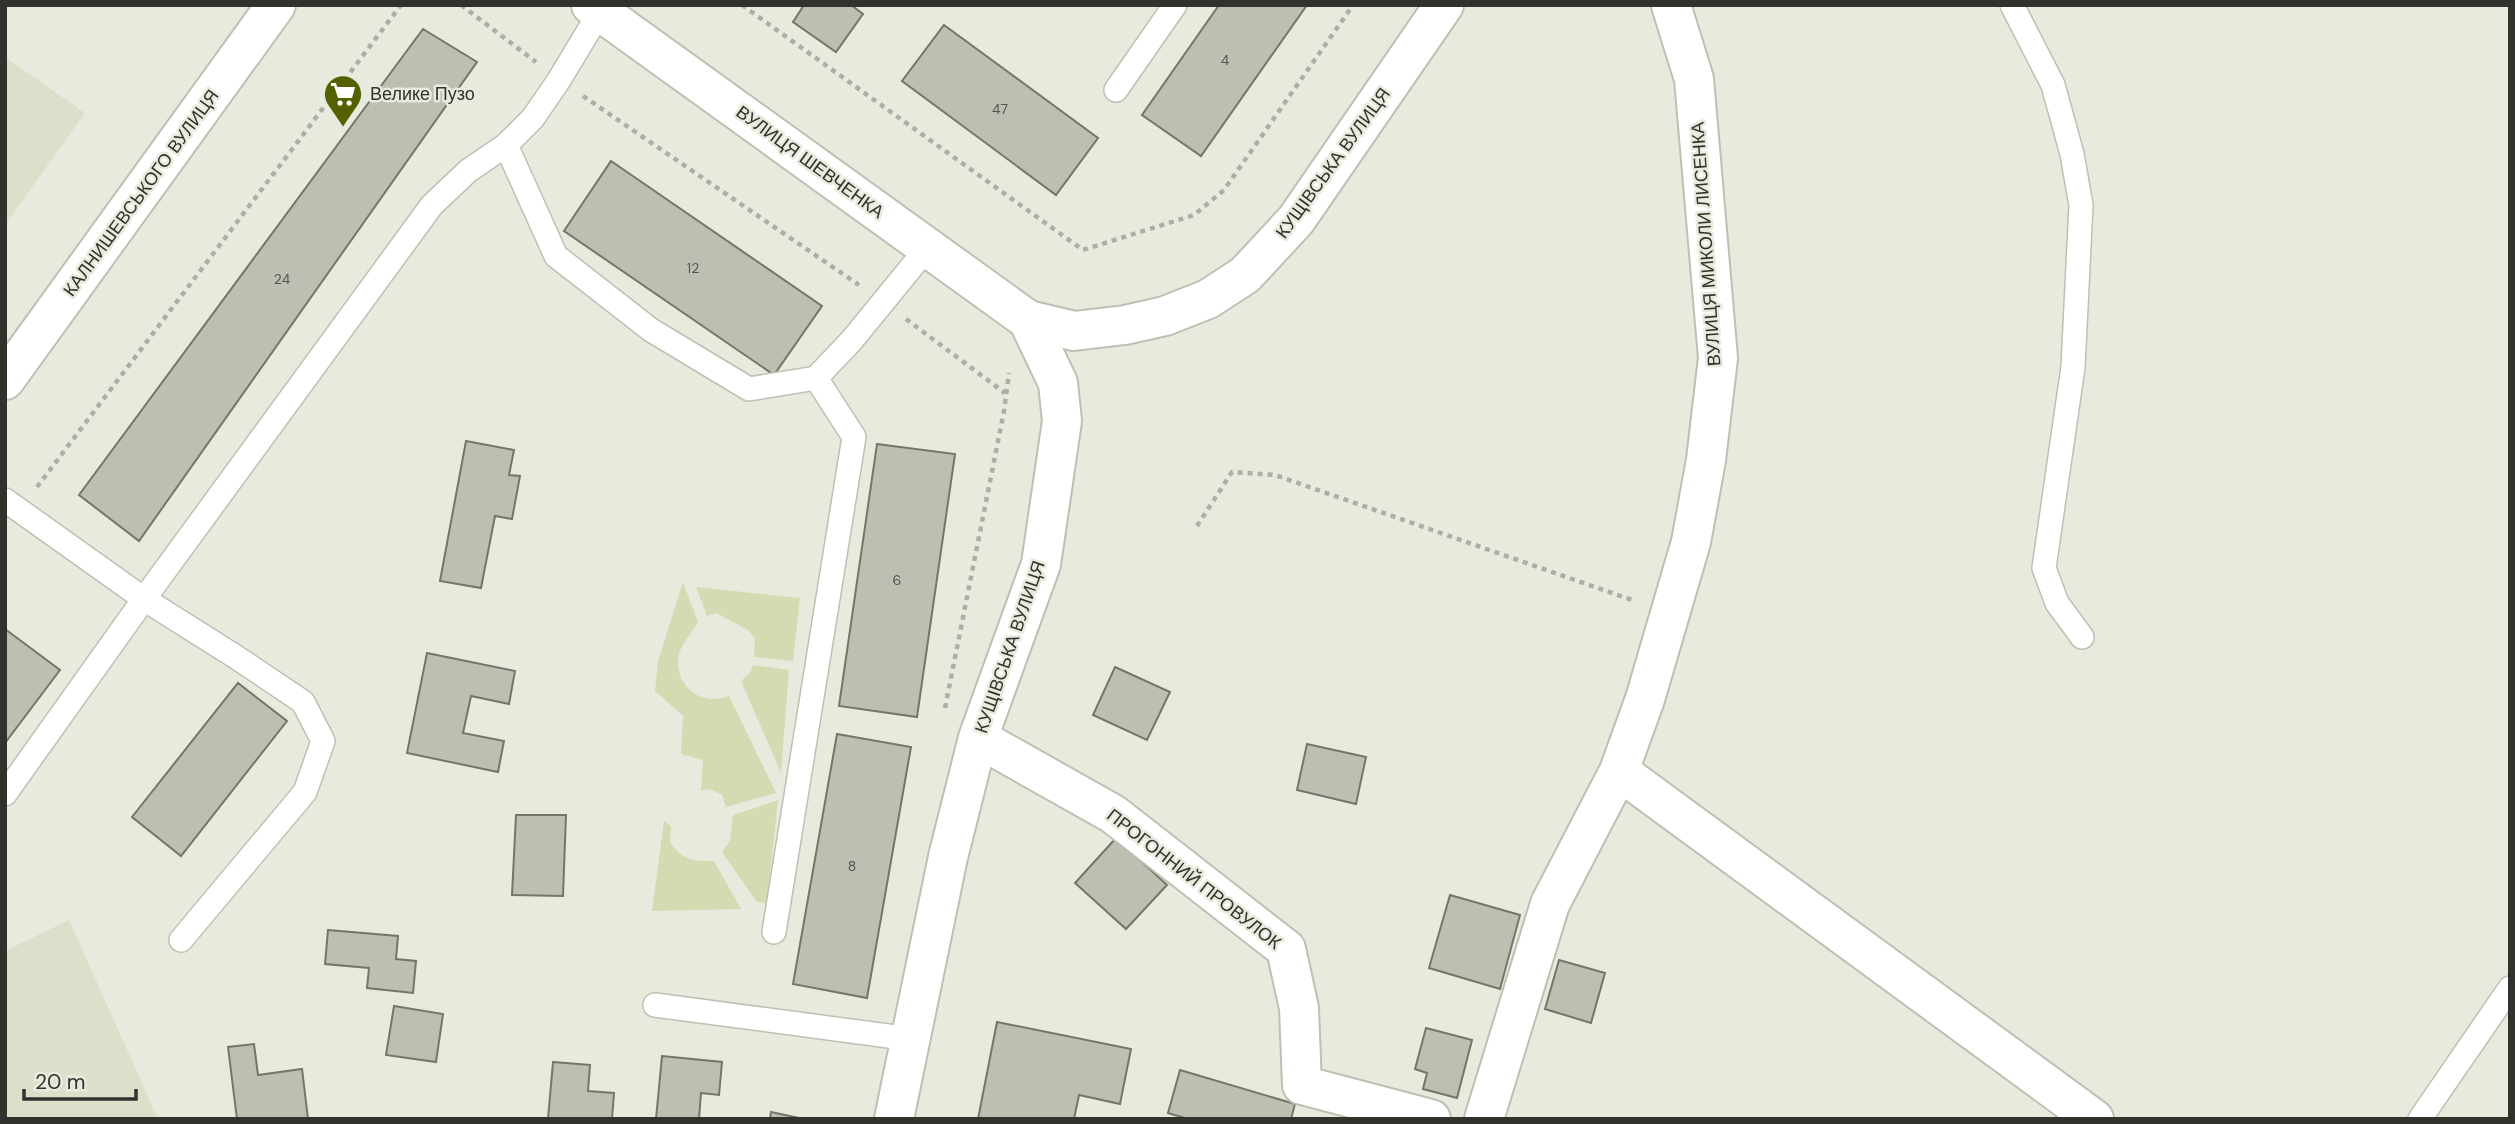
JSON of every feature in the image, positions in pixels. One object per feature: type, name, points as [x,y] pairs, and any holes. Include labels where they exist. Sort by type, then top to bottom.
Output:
[{"type":"street","name":"КАЛНИШЕВСЬКОГО ВУЛИЦЯ","points":[[5,380],[276,5]]},
{"type":"street","name":"КУЩІВСЬКА ВУЛИЦЯ","points":[[1028,320],[1074,331],[1125,325],[1165,316],[1208,299],[1245,275],[1296,220],[1444,5]]},
{"type":"street","name":"ВУЛИЦЯ МИКОЛИ ЛИСЕНКА","points":[[1484,1119],[1550,904],[1619,771],[1646,699],[1691,542],[1706,460],[1718,358],[1694,79],[1671,5]]},
{"type":"street","name":"ВУЛИЦЯ ШЕВЧЕНКА","points":[[595,8],[1028,320]]},
{"type":"street","name":"КУЩІВСЬКА ВУЛИЦЯ","points":[[894,1119],[948,857],[978,737],[1041,564],[1062,421],[1058,383],[1028,320]]},
{"type":"street","name":"ПРОГОННИЙ ПРОВУЛОК","points":[[978,737],[1113,814],[1286,949],[1299,1008],[1302,1085],[1431,1119]]},
{"type":"street","points":[[1619,771],[2094,1119]]},
{"type":"lane","points":[[1116,90],[1175,5]]},
{"type":"lane","points":[[2012,5],[2053,85],[2072,154],[2081,205],[2073,367],[2044,568],[2057,603],[2082,637]]},
{"type":"lane","points":[[5,794],[432,205],[468,171],[506,145],[533,118],[559,80],[595,8]]},
{"type":"lane","points":[[506,145],[556,256],[652,330],[750,389],[816,378],[852,340],[929,247]]},
{"type":"lane","points":[[774,932],[854,437],[816,378]]},
{"type":"lane","points":[[12,505],[144,599],[303,702],[323,741],[305,792],[181,940]]},
{"type":"lane","points":[[2420,1119],[2510,988]]},
{"type":"lane","points":[[654,1005],[911,1039]]},
{"type":"path","points":[[12,505],[401,5]]},
{"type":"path","points":[[461,5],[559,80],[883,302],[1006,394]]},
{"type":"path","points":[[742,5],[1083,250],[1194,215],[1224,191],[1353,5]]},
{"type":"path","points":[[945,709],[1010,365],[1028,320]]},
{"type":"path","points":[[1197,526],[1232,472],[1275,475],[1671,613]]},
{"type":"shaded area","points":[[5,57],[85,113],[5,225]]},
{"type":"shaded area","points":[[69,920],[158,1119],[5,1119],[5,951]]},
{"type":"green space","points":[[683,582],[698,622],[680,651],[680,676],[689,690],[696,695],[713,699],[729,696],[776,793],[726,807],[722,795],[710,789],[701,791],[703,760],[681,754],[683,716],[655,691],[658,661]]},
{"type":"green space","points":[[696,587],[800,598],[793,661],[754,657],[755,639],[748,630],[716,613],[707,616]]},
{"type":"green space","points":[[753,665],[789,670],[781,773],[741,681],[750,673]]},
{"type":"green space","points":[[778,800],[767,903],[757,902],[722,852],[730,841],[733,815]]},
{"type":"green space","points":[[664,821],[671,826],[670,842],[679,853],[694,860],[714,861],[741,909],[652,911]]},
{"type":"building","points":[[804,5],[851,5],[863,14],[836,52],[793,22]]},
{"type":"building","points":[[1219,5],[1307,5],[1201,156],[1142,115]]},
{"type":"building","points":[[944,25],[1098,138],[1056,195],[902,81]]},
{"type":"building","points":[[423,29],[477,62],[139,541],[79,495]]},
{"type":"building","points":[[611,161],[822,306],[774,375],[564,231]]},
{"type":"building","points":[[466,441],[514,450],[509,475],[520,476],[512,519],[495,516],[481,588],[440,581]]},
{"type":"building","points":[[877,444],[955,454],[917,717],[839,706]]},
{"type":"building","points":[[5,629],[60,670],[5,743]]},
{"type":"building","points":[[427,653],[515,671],[509,704],[471,696],[463,733],[504,741],[498,772],[407,753]]},
{"type":"building","points":[[1115,667],[1170,692],[1147,740],[1093,715]]},
{"type":"building","points":[[238,683],[287,721],[181,856],[132,817]]},
{"type":"building","points":[[837,734],[911,747],[867,998],[793,984]]},
{"type":"building","points":[[1307,744],[1366,757],[1356,804],[1297,790]]},
{"type":"building","points":[[516,815],[566,815],[563,896],[512,895]]},
{"type":"building","points":[[1116,838],[1167,885],[1126,929],[1075,883]]},
{"type":"building","points":[[1450,895],[1520,915],[1500,989],[1429,968]]},
{"type":"building","points":[[328,930],[398,936],[396,959],[416,961],[413,993],[367,988],[369,968],[325,964]]},
{"type":"building","points":[[1559,960],[1605,973],[1591,1023],[1545,1009]]},
{"type":"building","points":[[394,1006],[443,1014],[436,1062],[386,1055]]},
{"type":"building","points":[[997,1022],[1131,1049],[1120,1104],[1079,1095],[1074,1119],[978,1119]]},
{"type":"building","points":[[1426,1028],[1472,1040],[1457,1098],[1423,1089],[1427,1073],[1415,1069]]},
{"type":"building","points":[[254,1044],[258,1075],[302,1069],[308,1119],[237,1119],[228,1047]]},
{"type":"building","points":[[662,1056],[722,1062],[719,1095],[701,1093],[699,1119],[656,1119]]},
{"type":"building","points":[[553,1062],[590,1065],[588,1091],[614,1093],[612,1119],[548,1119]]},
{"type":"building","points":[[1180,1070],[1295,1104],[1291,1119],[1188,1119],[1168,1113]]},
{"type":"building","points":[[771,1112],[804,1119],[770,1119]]},
{"type":"place","name":"Велике Пузо","points":[[343,128]]}]
